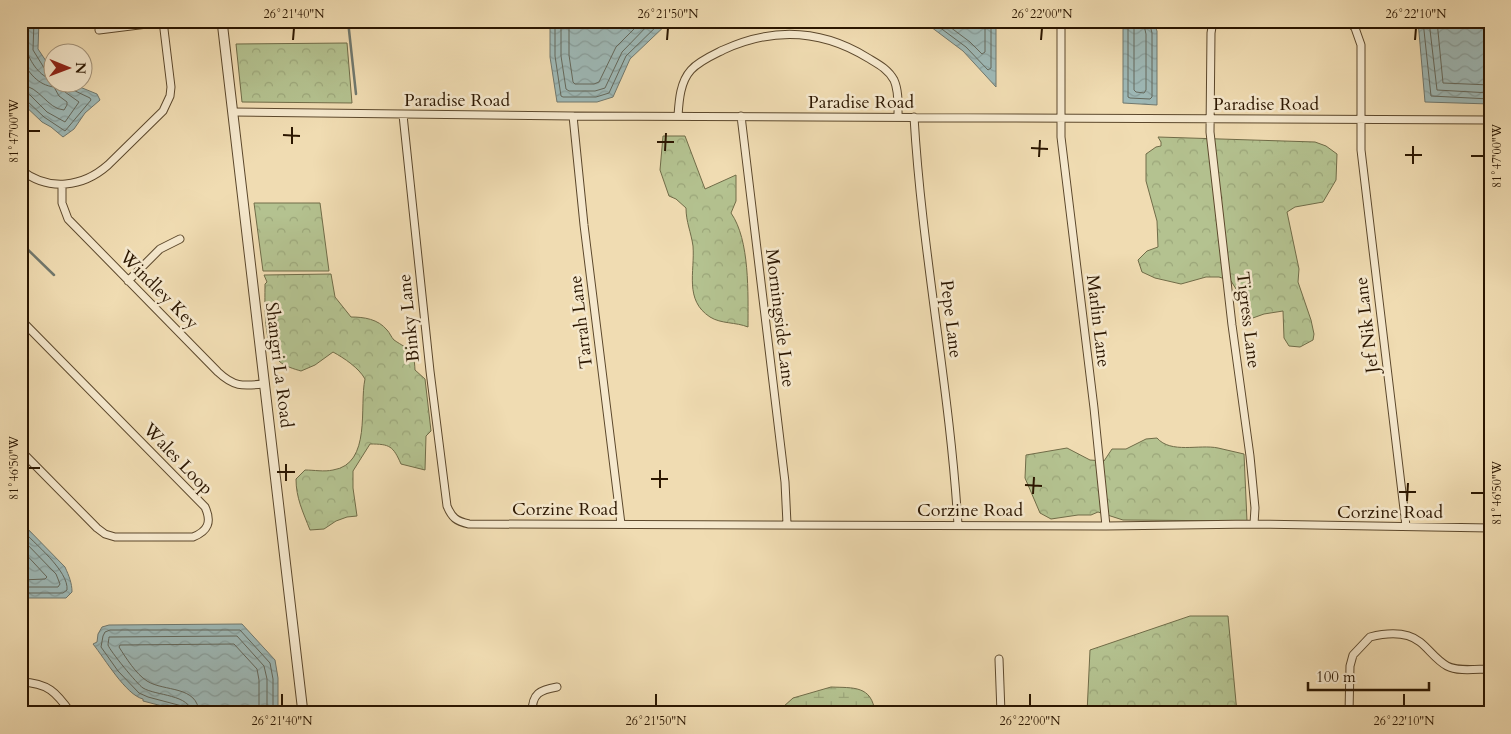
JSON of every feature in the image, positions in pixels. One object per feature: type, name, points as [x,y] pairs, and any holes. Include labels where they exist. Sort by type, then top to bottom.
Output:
[{"type":"street","name":"Shangri La Road","points":[[222,21],[303,713]]},
{"type":"street","name":"Marlin Lane","points":[[1060,21],[1060,119],[1106,526]]},
{"type":"street","name":"Tigress Lane","points":[[1212,21],[1210,132],[1232,325],[1250,456],[1255,508],[1254,524]]},
{"type":"street","name":"Jef Nik Lane","points":[[1349,21],[1355,28],[1361,45],[1361,150],[1406,526]]},
{"type":"street","points":[[21,170],[41,181],[62,185],[84,180],[101,171],[163,112],[168,104],[171,87],[163,22],[100,30]]},
{"type":"street","points":[[678,116],[682,86],[686,77],[698,64],[740,43],[761,36],[782,34],[815,36],[836,42],[856,50],[884,68],[895,82],[898,117]]},
{"type":"street","name":"Paradise Road","points":[[233,112],[403,115],[1490,120]]},
{"type":"street","name":"Binky Lane","points":[[403,115],[430,371],[447,506],[451,517]]},
{"type":"street","name":"Tarrah Lane","points":[[573,116],[584,225],[621,524]]},
{"type":"street","name":"Morningside Lane","points":[[741,116],[785,482],[787,524]]},
{"type":"street","name":"Pepe Lane","points":[[914,117],[917,162],[947,401],[958,525]]},
{"type":"street","name":"Windley Key","points":[[62,185],[62,203],[68,219],[224,378],[241,386],[264,384]]},
{"type":"street","points":[[128,281],[160,250],[180,239]]},
{"type":"street","name":"Wales Loop","points":[[21,320],[204,507],[208,515],[208,525],[202,533],[193,537],[115,537],[105,534],[21,451]]},
{"type":"street","name":"Corzine Road","points":[[451,517],[459,522],[469,524],[1106,526],[1254,524],[1490,528]]},
{"type":"street","points":[[1349,713],[1352,655],[1370,637],[1398,634],[1410,637],[1419,642],[1446,665],[1454,668],[1490,669]]},
{"type":"street","points":[[999,659],[1001,713]]},
{"type":"street","points":[[21,682],[45,685],[58,694],[71,713]]},
{"type":"street","points":[[532,713],[532,701],[541,690],[557,687]]},
{"type":"green space","points":[[347,43],[352,103],[242,102],[236,44]]},
{"type":"green space","points":[[663,136],[685,136],[705,189],[736,175],[736,201],[731,213],[737,224],[745,252],[748,284],[748,327],[714,319],[702,310],[697,302],[692,285],[693,246],[686,208],[676,199],[669,196],[660,170]]},
{"type":"green space","points":[[1158,137],[1315,142],[1326,146],[1337,154],[1336,180],[1323,202],[1295,207],[1287,212],[1299,269],[1298,282],[1311,320],[1314,334],[1313,340],[1300,347],[1289,346],[1284,338],[1283,311],[1264,314],[1250,319],[1231,281],[1219,277],[1206,277],[1181,284],[1155,278],[1142,272],[1138,260],[1147,251],[1158,247],[1157,221],[1146,181],[1146,154],[1161,146]]},
{"type":"green space","points":[[254,203],[320,203],[329,271],[263,271]]},
{"type":"green space","points":[[331,274],[335,297],[351,317],[366,318],[379,323],[394,340],[412,354],[415,370],[425,379],[431,431],[426,436],[425,470],[401,464],[396,453],[390,447],[370,444],[353,471],[353,488],[357,516],[336,521],[324,529],[310,530],[302,511],[296,479],[305,470],[333,470],[345,465],[354,457],[359,446],[363,418],[365,379],[355,367],[333,352],[315,365],[301,371],[286,366],[279,361],[270,346],[266,325],[265,284],[267,282],[264,275]]},
{"type":"green space","points":[[1157,438],[1170,446],[1186,448],[1210,447],[1244,454],[1247,521],[1123,520],[1098,512],[1091,515],[1051,519],[1040,513],[1025,478],[1026,455],[1067,448],[1090,460],[1104,461],[1112,449],[1126,449],[1146,439]]},
{"type":"green space","points":[[1190,616],[1228,616],[1237,713],[1087,713],[1090,650]]},
{"type":"green space","points":[[831,687],[854,688],[866,693],[870,697],[875,713],[771,713],[783,707],[793,698]]},
{"type":"water","points":[[21,21],[39,21],[38,49],[42,55],[42,92],[92,92],[97,94],[100,100],[85,113],[74,129],[63,137],[42,122],[21,102]]},
{"type":"water","points":[[550,21],[670,21],[630,59],[613,97],[597,102],[557,102],[550,57]]},
{"type":"water","points":[[923,21],[996,21],[996,87],[963,51]]},
{"type":"water","points":[[1123,21],[1153,21],[1157,31],[1157,105],[1123,103]]},
{"type":"water","points":[[1418,21],[1490,21],[1490,104],[1425,102]]},
{"type":"water","points":[[21,522],[65,567],[72,592],[66,598],[21,598]]},
{"type":"water","points":[[242,624],[275,660],[278,678],[278,713],[189,713],[143,701],[143,699],[136,696],[123,684],[93,644],[97,642],[98,634],[102,627],[109,625]]},
{"type":"waterway","points":[[348,21],[356,94]]},
{"type":"waterway","points":[[21,243],[54,275]]}]
